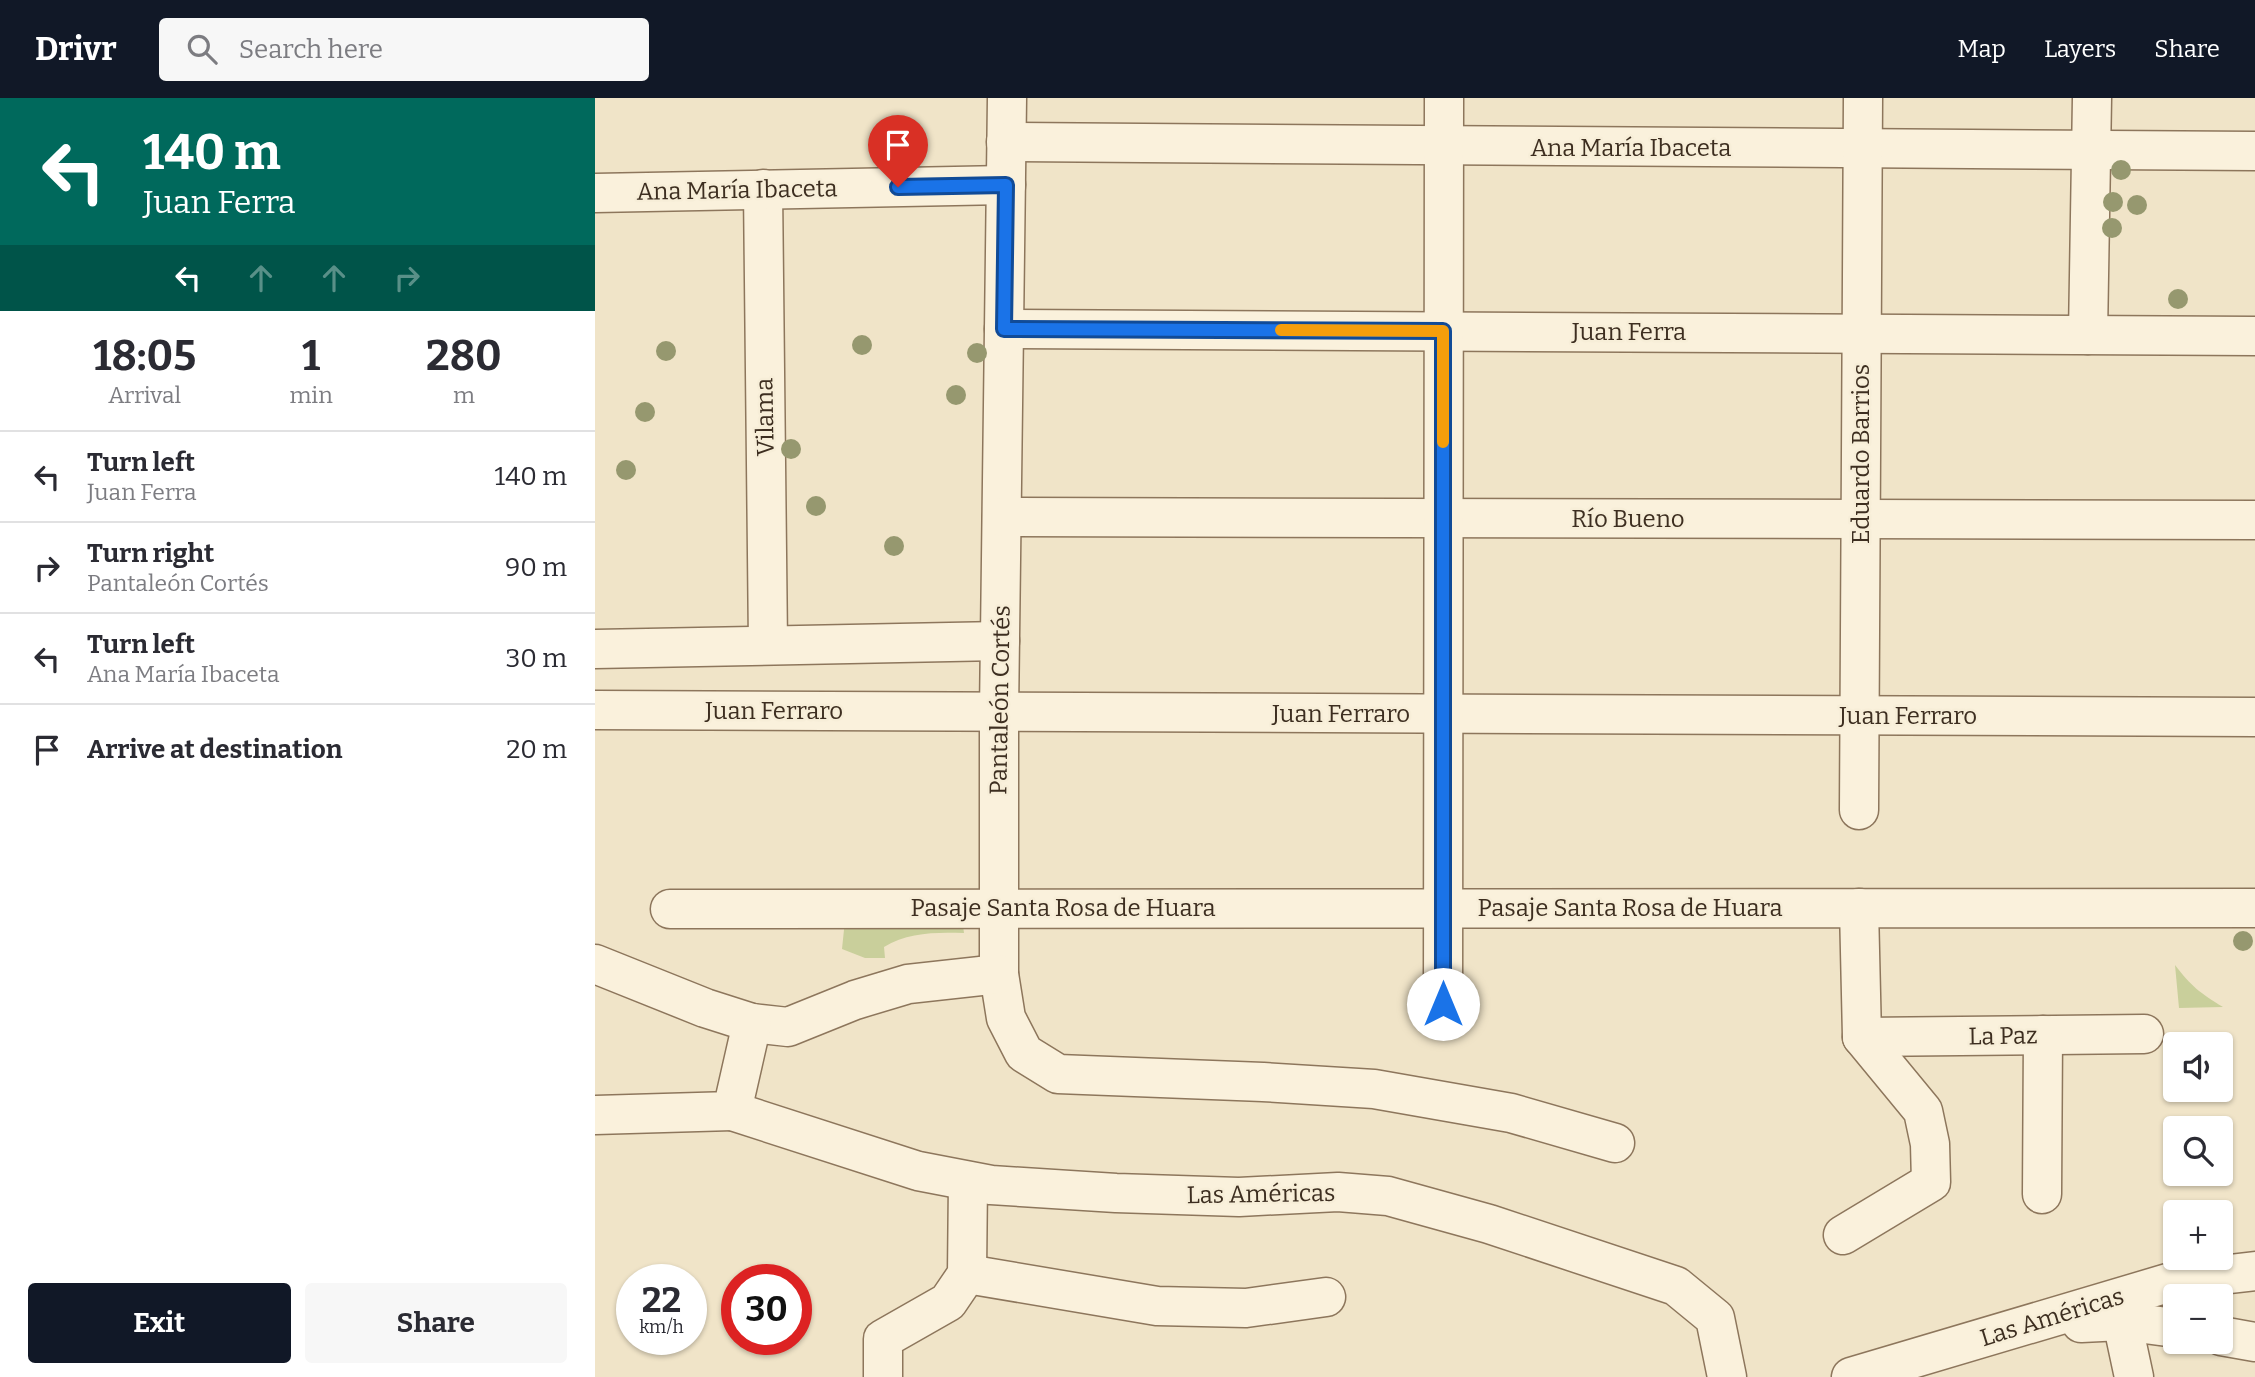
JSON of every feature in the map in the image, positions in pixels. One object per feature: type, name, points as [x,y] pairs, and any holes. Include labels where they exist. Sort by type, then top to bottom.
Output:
[{"type":"street","name":"Pantaleón Cortés","points":[[1007,98],[999,713],[999,974],[1006,1018],[1024,1053],[1058,1074],[1374,1089],[1511,1113],[1615,1143]]},
{"type":"street","points":[[1443,1004],[1444,98]]},
{"type":"street","name":"Eduardo Barrios","points":[[1859,810],[1863,98]]},
{"type":"street","points":[[2088,335],[2092,98]]},
{"type":"street","name":"Ana María Ibaceta","points":[[1006,142],[2255,151]]},
{"type":"street","name":"Ana María Ibaceta","points":[[595,193],[1006,185]]},
{"type":"street","name":"Vilama","points":[[763,189],[768,645]]},
{"type":"street","name":"Juan Ferra","points":[[1004,329],[2255,335]]},
{"type":"street","name":"Río Bueno","points":[[1002,517],[2255,520]]},
{"type":"street","points":[[595,649],[1000,641]]},
{"type":"street","name":"Juan Ferraro","points":[[595,710],[2255,717]]},
{"type":"street","points":[[1843,1235],[1931,1182],[1930,1144],[1923,1111],[1862,1037],[1859,908]]},
{"type":"street","name":"Pasaje Santa Rosa de Huara","points":[[670,909],[2255,908]]},
{"type":"street","points":[[595,964],[705,1008],[752,1023],[788,1027],[855,1000],[908,985],[999,974]]},
{"type":"street","points":[[732,1111],[752,1023]]},
{"type":"street","name":"La Paz","points":[[1862,1037],[2144,1034]]},
{"type":"street","points":[[2042,1194],[2043,1035]]},
{"type":"street","name":"Las Américas","points":[[595,1115],[732,1111],[918,1171],[991,1185],[1239,1197],[1338,1192],[1388,1196],[1489,1224],[1676,1286],[1715,1318],[1727,1377]]},
{"type":"street","points":[[883,1377],[883,1339],[948,1302],[967,1274],[968,1181]]},
{"type":"street","name":"Las Américas","points":[[1868,1375],[2178,1280],[2255,1271]]},
{"type":"street","points":[[967,1274],[1157,1306],[1246,1308],[1326,1297]]},
{"type":"street","points":[[2024,1326],[2122,1321],[2163,1326]]},
{"type":"street","points":[[2122,1321],[2134,1377]]},
{"type":"street","points":[[2233,1338],[2255,1342]]},
{"type":"green space","points":[[962,919],[964,933],[933,933],[903,938],[884,947],[885,958],[865,958],[842,949],[845,920]]},
{"type":"green space","points":[[2175,965],[2196,989],[2223,1007],[2179,1008]]},
{"type":"slow traffic","points":[[1281,330],[1443,331],[1443,442]]},
{"type":"route","points":[[898,187],[1006,185],[1004,329],[1443,331],[1443,1004]]}]
